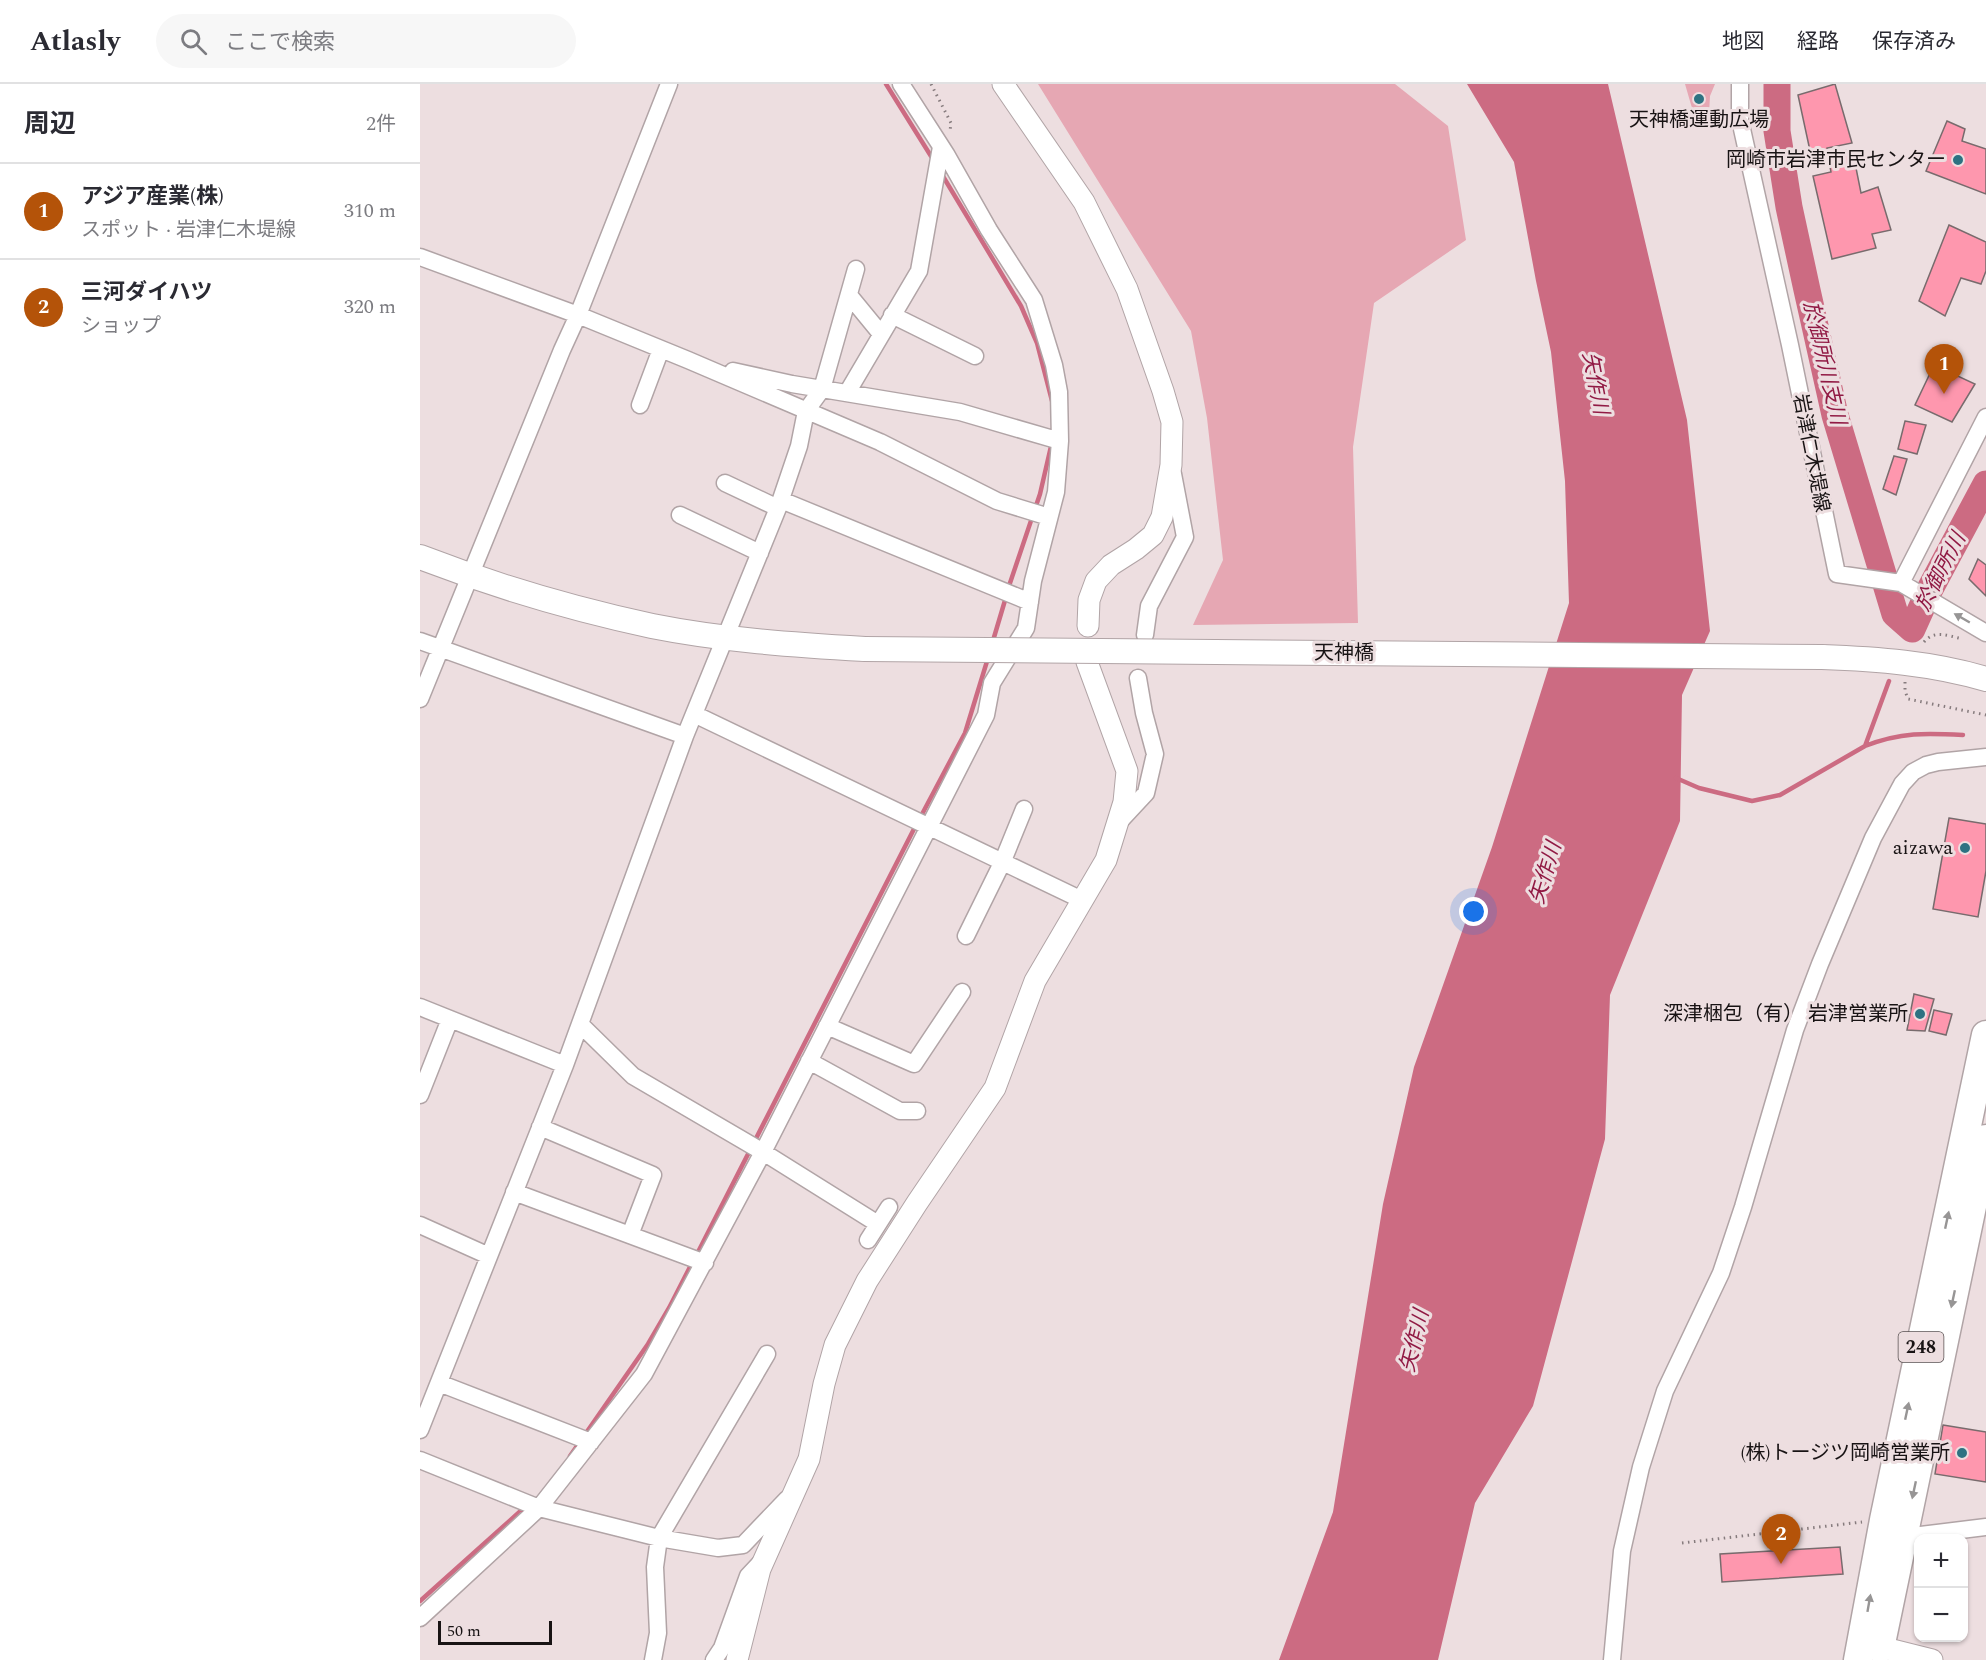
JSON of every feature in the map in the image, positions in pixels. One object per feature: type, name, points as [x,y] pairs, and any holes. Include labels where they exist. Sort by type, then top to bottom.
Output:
[{"type":"highway","name":"248","points":[[1869,1652],[1986,1035]]},
{"type":"highway","name":"248","points":[[1894,1528],[1986,1139]]},
{"type":"main road","name":"天神橋","points":[[420,557],[470,576],[588,611],[654,626],[795,645],[866,649],[1822,657],[1904,662],[1939,667],[1986,679]]},
{"type":"street","points":[[420,699],[578,315],[669,84]]},
{"type":"street","points":[[420,1618],[539,1508],[644,1374],[763,1152],[986,715],[993,683],[1026,628],[1033,581],[1056,492],[1060,441],[1059,392],[1056,374],[1034,300],[988,230],[943,150],[901,84]]},
{"type":"street","points":[[1003,84],[1084,202],[1127,288],[1164,391],[1172,422],[1171,465],[1162,517],[1153,535],[1111,565],[1096,581],[1089,600],[1088,626]]},
{"type":"street","name":"岩津仁木堤線","points":[[1740,84],[1740,120],[1790,345],[1837,574],[1907,587]]},
{"type":"street","points":[[847,393],[919,271],[943,150]]},
{"type":"street","points":[[420,257],[578,315],[688,360],[880,442],[997,501],[1049,517]]},
{"type":"street","points":[[420,1430],[580,1024],[685,736],[780,504],[799,446],[806,411],[822,389],[856,269]]},
{"type":"street","points":[[849,295],[881,334]]},
{"type":"street","points":[[892,315],[975,356]]},
{"type":"street","points":[[640,405],[661,349]]},
{"type":"street","points":[[688,360],[761,378],[960,412],[1060,441]]},
{"type":"street","points":[[1983,630],[1907,587],[1986,417]]},
{"type":"street","points":[[1145,634],[1149,606],[1185,537],[1171,465]]},
{"type":"street","points":[[725,483],[1030,602]]},
{"type":"street","points":[[680,515],[760,553]]},
{"type":"street","points":[[420,640],[685,736]]},
{"type":"street","points":[[736,1660],[760,1569],[809,1459],[824,1384],[835,1345],[867,1281],[994,1088],[1035,981],[1106,860],[1124,802],[1127,771],[1087,662]]},
{"type":"street","points":[[1117,824],[1146,794],[1155,754],[1138,678]]},
{"type":"street","points":[[694,714],[927,828],[1082,900]]},
{"type":"street","points":[[1612,1660],[1622,1551],[1641,1467],[1665,1391],[1721,1273],[1743,1207],[1795,1030],[1820,964],[1873,838],[1902,784],[1913,772],[1926,765],[1986,757]]},
{"type":"street","points":[[966,936],[1002,863],[1024,809]]},
{"type":"street","points":[[827,1026],[914,1064],[962,992]]},
{"type":"street","points":[[420,1007],[564,1065]]},
{"type":"street","points":[[420,1095],[450,1019]]},
{"type":"street","points":[[580,1024],[633,1077],[763,1152],[878,1224]]},
{"type":"street","points":[[809,1061],[900,1111],[917,1111]]},
{"type":"street","points":[[540,1127],[652,1175],[630,1235]]},
{"type":"street","points":[[514,1192],[705,1263]]},
{"type":"street","points":[[868,1240],[889,1207]]},
{"type":"street","points":[[420,1225],[489,1256]]},
{"type":"street","points":[[653,1660],[658,1633],[655,1567],[659,1538],[767,1354]]},
{"type":"street","points":[[439,1383],[591,1442]]},
{"type":"street","points":[[420,1460],[539,1508],[659,1538],[718,1548],[743,1545],[796,1490]]},
{"type":"street","points":[[1894,1528],[1986,1527]]},
{"type":"street","points":[[714,1660],[722,1648],[748,1576],[766,1557]]},
{"type":"street","points":[[1869,1652],[1932,1660]]},
{"type":"path","points":[[931,84],[951,123],[943,150]]},
{"type":"path","points":[[1924,642],[1936,633],[1963,639],[1983,630]]},
{"type":"path","points":[[1905,680],[1908,699],[1986,715]]},
{"type":"path","points":[[1682,1543],[1894,1528]]},
{"type":"shaded area","points":[[1038,84],[1395,84],[1448,126],[1466,240],[1374,303],[1353,447],[1358,623],[1193,625],[1223,560],[1207,418],[1191,331]]},
{"type":"shaded area","name":"天神橋運動広場","points":[[1685,84],[1715,84],[1710,96],[1709,115],[1694,115]]},
{"type":"water","name":"矢作川","points":[[1467,84],[1608,84],[1687,420],[1710,631],[1682,695],[1680,821],[1610,995],[1605,1139],[1533,1406],[1475,1503],[1438,1660],[1279,1660],[1333,1512],[1383,1204],[1414,1067],[1492,847],[1569,603],[1565,481],[1551,352],[1514,162]]},
{"type":"building","points":[[1835,84],[1852,143],[1827,148],[1828,156],[1812,160],[1798,95]]},
{"type":"building","name":"岡崎市岩津市民センター","points":[[1947,121],[1965,129],[1962,141],[1986,149],[1986,194],[1926,171]]},
{"type":"building","points":[[1852,148],[1861,193],[1878,187],[1891,230],[1872,234],[1876,248],[1832,259],[1813,176],[1831,172],[1828,156]]},
{"type":"building","points":[[1949,225],[1986,242],[1986,271],[1981,284],[1961,278],[1945,316],[1919,301]]},
{"type":"building","points":[[1934,365],[1975,384],[1952,422],[1915,405]]},
{"type":"building","points":[[1905,421],[1926,425],[1917,454],[1898,449]]},
{"type":"building","points":[[1894,456],[1907,459],[1896,495],[1883,489]]},
{"type":"building","points":[[1978,559],[1986,565],[1986,596],[1969,579]]},
{"type":"building","name":"aizawa","points":[[1949,818],[1986,824],[1986,871],[1978,917],[1933,909]]},
{"type":"building","name":"深津梱包（有） 岩津営業所","points":[[1914,994],[1934,999],[1925,1031],[1907,1030]]},
{"type":"building","points":[[1934,1010],[1952,1014],[1946,1035],[1929,1031]]},
{"type":"building","name":"(株)トージツ岡崎営業所","points":[[1943,1425],[1986,1432],[1986,1482],[1935,1474]]},
{"type":"building","points":[[1840,1547],[1843,1574],[1722,1582],[1720,1554]]},
{"type":"waterway","points":[[886,84],[934,161]]},
{"type":"waterway","name":"於御所川支川","points":[[1777,84],[1777,131],[1789,207],[1835,415],[1895,614],[1912,629],[1930,589],[1986,484]]},
{"type":"waterway","points":[[941,173],[1021,306],[1037,343],[1052,401]]},
{"type":"waterway","points":[[1008,589],[1040,494],[1052,442]]},
{"type":"waterway","points":[[992,644],[1006,597]]},
{"type":"waterway","points":[[1907,638],[1912,629]]},
{"type":"waterway","points":[[920,818],[965,733],[988,658]]},
{"type":"waterway","points":[[1676,778],[1699,788],[1752,801],[1780,795],[1865,746],[1889,681]]},
{"type":"waterway","points":[[1865,746],[1890,738],[1914,734],[1963,735]]},
{"type":"waterway","points":[[696,1256],[916,825]]},
{"type":"waterway","points":[[570,1456],[648,1344],[692,1263]]},
{"type":"waterway","points":[[420,1601],[525,1507]]},
{"type":"place","name":"天神橋運動広場","points":[[1699,99]]},
{"type":"place","name":"岡崎市岩津市民センター","points":[[1958,160]]},
{"type":"place","name":"アジア産業(株)","points":[[1944,394]]},
{"type":"place","name":"aizawa","points":[[1965,848]]},
{"type":"place","name":"深津梱包（有） 岩津営業所","points":[[1920,1014]]},
{"type":"place","name":"(株)トージツ岡崎営業所","points":[[1962,1453]]},
{"type":"place","name":"三河ダイハツ","points":[[1781,1564]]},
{"type":"water label","name":"於御所川","points":[[1941,572]]}]
